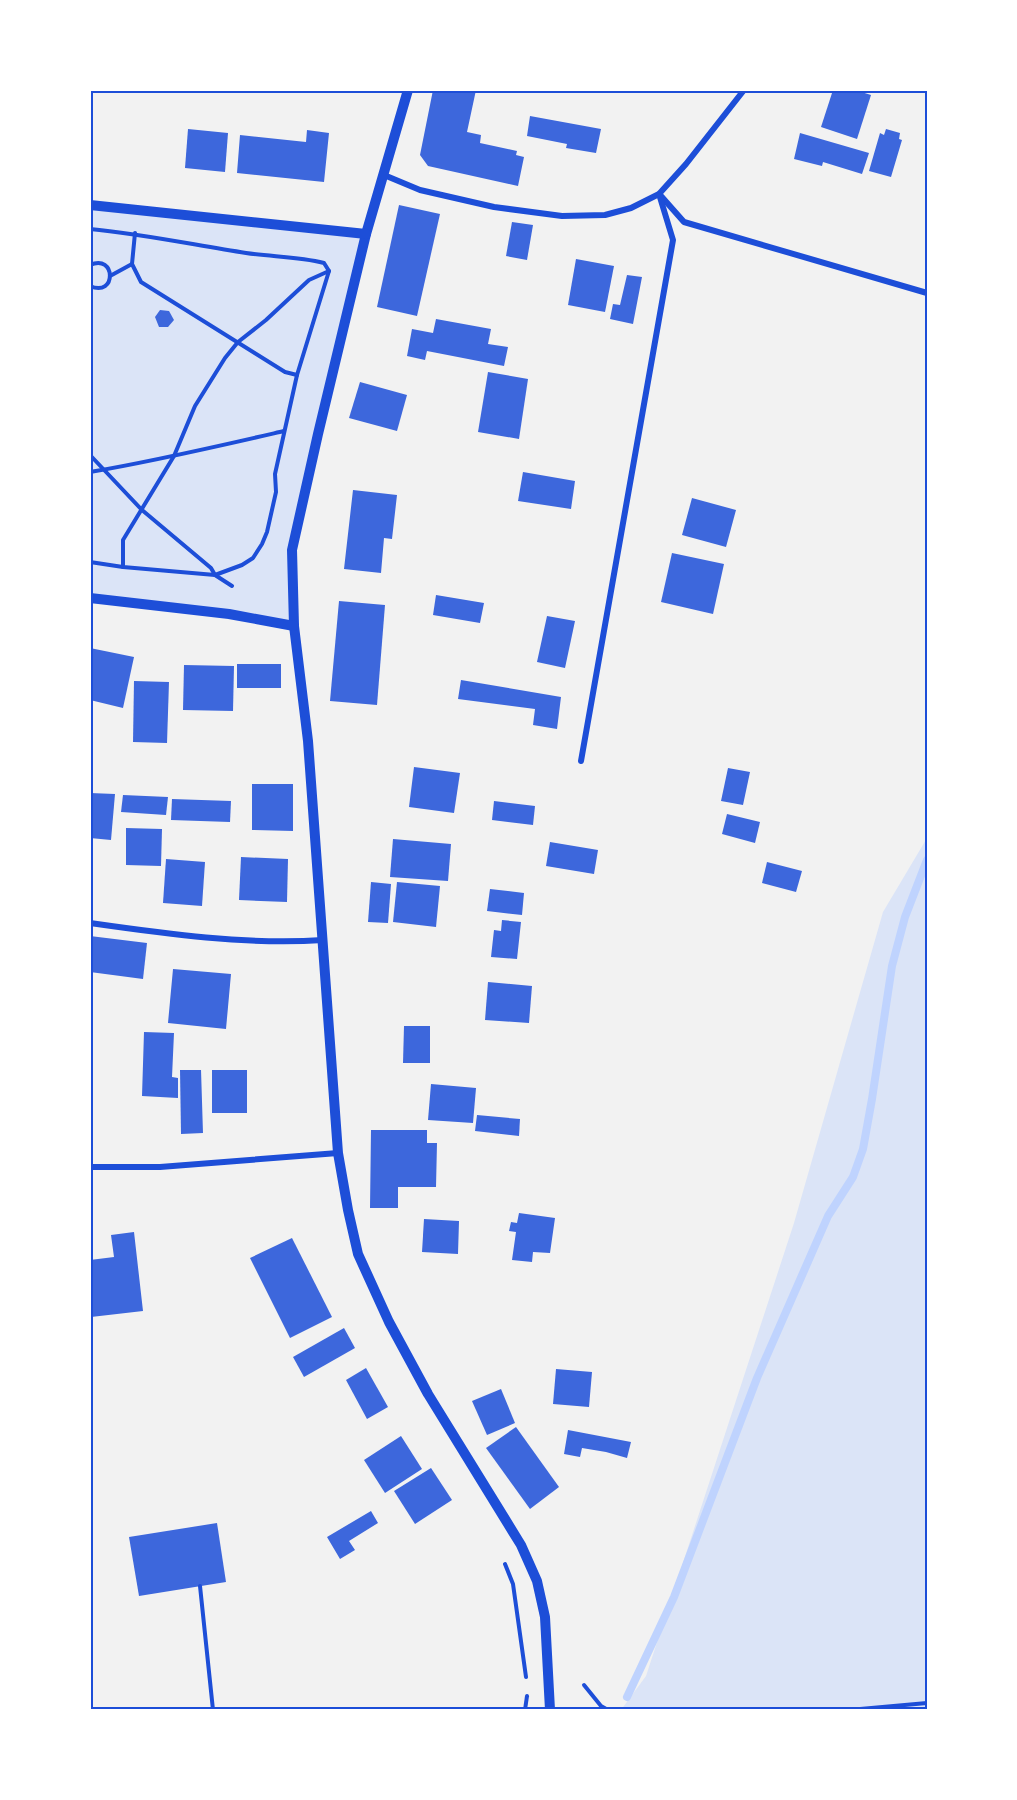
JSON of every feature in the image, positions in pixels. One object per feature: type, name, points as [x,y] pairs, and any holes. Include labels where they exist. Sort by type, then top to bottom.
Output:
[{"type":"street","points":[[408,90],[366,234],[292,550],[294,626],[308,741],[338,1153],[358,1254],[389,1322],[428,1394],[521,1545],[537,1581],[545,1617],[550,1710]]},
{"type":"street","points":[[384,175],[420,190],[494,207],[562,216],[605,215],[631,208],[659,194],[687,164],[744,90]]},
{"type":"street","points":[[659,194],[684,222],[927,292]]},
{"type":"street","points":[[581,761],[673,240],[659,194]]},
{"type":"street","points":[[90,205],[366,234]]},
{"type":"street","points":[[90,598],[229,614],[294,626]]},
{"type":"street","points":[[90,923],[181,936],[294,942],[323,940]]},
{"type":"street","points":[[90,1167],[160,1167],[338,1153]]},
{"type":"path","points":[[90,229],[135,233],[248,254],[309,259],[324,263],[329,271],[297,375],[275,474],[276,492],[262,544],[254,558],[215,575],[90,562]]},
{"type":"path","points":[[135,233],[132,264],[141,282],[285,372],[297,375]]},
{"type":"path","points":[[90,265],[98,262],[110,271],[109,281],[102,288],[96,289],[90,286]]},
{"type":"path","points":[[110,276],[132,264]]},
{"type":"path","points":[[123,567],[123,540],[174,456],[195,406],[225,358],[238,342],[266,320],[309,280],[329,271]]},
{"type":"path","points":[[90,472],[284,431]]},
{"type":"path","points":[[90,455],[141,510],[211,568],[215,575],[232,586]]},
{"type":"path","points":[[200,1586],[213,1710]]},
{"type":"path","points":[[584,1685],[601,1706],[608,1710]]},
{"type":"path","points":[[525,1710],[528,1690]]},
{"type":"path","points":[[849,1710],[927,1703]]},
{"type":"shaded area","points":[[90,205],[366,234],[292,550],[294,626],[90,598]]},
{"type":"shaded area","points":[[927,838],[927,1710],[621,1710],[646,1676],[794,1223],[883,912]]},
{"type":"building","points":[[433,90],[476,90],[467,132],[481,135],[480,143],[517,151],[516,155],[524,157],[518,186],[428,166],[420,155]]},
{"type":"building","points":[[833,90],[855,90],[871,95],[857,139],[821,127]]},
{"type":"building","points":[[530,116],[601,129],[596,153],[566,148],[567,144],[527,136]]},
{"type":"building","points":[[188,129],[228,133],[225,172],[185,168]]},
{"type":"building","points":[[886,129],[900,133],[899,139],[902,140],[891,177],[869,171],[880,133],[884,135]]},
{"type":"building","points":[[307,130],[329,133],[324,182],[237,173],[240,135],[306,142]]},
{"type":"building","points":[[800,133],[869,153],[862,174],[823,162],[822,166],[794,159]]},
{"type":"building","points":[[399,205],[440,214],[417,316],[377,307]]},
{"type":"building","points":[[512,222],[533,225],[527,260],[506,256]]},
{"type":"building","points":[[576,259],[614,266],[605,312],[568,305]]},
{"type":"building","points":[[627,275],[642,277],[633,324],[610,319],[613,304],[620,305]]},
{"type":"building","points":[[160,310],[169,311],[174,320],[168,327],[159,327],[155,317]]},
{"type":"building","points":[[436,319],[491,329],[488,344],[508,347],[504,366],[427,351],[425,360],[407,356],[412,329],[433,333]]},
{"type":"building","points":[[488,372],[528,379],[519,439],[478,432]]},
{"type":"building","points":[[360,382],[407,395],[397,431],[349,418]]},
{"type":"building","points":[[523,472],[575,481],[571,509],[518,501]]},
{"type":"building","points":[[353,490],[397,495],[392,539],[384,538],[381,573],[344,569]]},
{"type":"building","points":[[692,498],[736,510],[726,547],[682,535]]},
{"type":"building","points":[[672,553],[724,564],[713,614],[661,602]]},
{"type":"building","points":[[436,595],[484,603],[480,623],[433,615]]},
{"type":"building","points":[[339,601],[385,605],[377,705],[330,701]]},
{"type":"building","points":[[547,616],[575,621],[565,668],[537,662]]},
{"type":"building","points":[[90,648],[134,657],[123,708],[90,700]]},
{"type":"building","points":[[237,664],[281,664],[281,688],[237,688]]},
{"type":"building","points":[[184,665],[234,666],[233,711],[183,710]]},
{"type":"building","points":[[461,680],[561,697],[557,729],[533,725],[535,709],[458,699]]},
{"type":"building","points":[[134,681],[169,682],[167,743],[133,742]]},
{"type":"building","points":[[414,767],[460,773],[454,813],[409,807]]},
{"type":"building","points":[[728,768],[750,772],[743,805],[721,801]]},
{"type":"building","points":[[252,784],[293,784],[293,831],[252,830]]},
{"type":"building","points":[[90,793],[115,794],[111,840],[90,838]]},
{"type":"building","points":[[123,795],[168,797],[166,815],[121,812]]},
{"type":"building","points":[[172,799],[231,801],[230,822],[171,820]]},
{"type":"building","points":[[494,801],[535,806],[533,825],[492,820]]},
{"type":"building","points":[[727,814],[760,822],[755,843],[722,834]]},
{"type":"building","points":[[126,828],[162,829],[161,866],[126,865]]},
{"type":"building","points":[[393,839],[451,844],[448,881],[390,877]]},
{"type":"building","points":[[550,842],[598,850],[594,874],[546,866]]},
{"type":"building","points":[[241,857],[288,859],[287,902],[239,900]]},
{"type":"building","points":[[166,859],[205,862],[202,906],[163,903]]},
{"type":"building","points":[[767,862],[802,871],[796,892],[762,883]]},
{"type":"building","points":[[371,882],[391,884],[388,923],[368,922]]},
{"type":"building","points":[[397,882],[440,886],[436,927],[393,922]]},
{"type":"building","points":[[490,889],[524,893],[522,915],[487,911]]},
{"type":"building","points":[[502,920],[521,922],[517,959],[491,957],[494,930],[501,931]]},
{"type":"building","points":[[90,936],[147,943],[143,979],[90,972]]},
{"type":"building","points":[[173,969],[231,974],[226,1029],[168,1023]]},
{"type":"building","points":[[488,982],[532,986],[529,1023],[485,1020]]},
{"type":"building","points":[[404,1026],[430,1026],[430,1063],[403,1063]]},
{"type":"building","points":[[144,1032],[174,1033],[172,1077],[178,1078],[178,1098],[142,1096]]},
{"type":"building","points":[[180,1070],[201,1070],[203,1133],[181,1134]]},
{"type":"building","points":[[212,1070],[247,1070],[247,1113],[212,1113]]},
{"type":"building","points":[[431,1084],[476,1088],[473,1123],[428,1120]]},
{"type":"building","points":[[477,1115],[520,1119],[519,1136],[475,1131]]},
{"type":"building","points":[[371,1130],[427,1130],[427,1143],[437,1143],[436,1187],[398,1187],[398,1208],[370,1208]]},
{"type":"building","points":[[519,1213],[555,1218],[550,1253],[533,1252],[532,1262],[512,1260],[516,1232],[509,1231],[511,1222],[517,1223]]},
{"type":"building","points":[[424,1219],[459,1221],[458,1254],[422,1252]]},
{"type":"building","points":[[134,1232],[143,1311],[91,1317],[90,1260],[114,1257],[111,1235]]},
{"type":"building","points":[[292,1238],[332,1317],[290,1338],[250,1258]]},
{"type":"building","points":[[344,1328],[355,1348],[304,1377],[293,1357]]},
{"type":"building","points":[[366,1368],[388,1407],[367,1419],[346,1380]]},
{"type":"building","points":[[556,1369],[592,1372],[589,1407],[553,1404]]},
{"type":"building","points":[[501,1389],[515,1423],[487,1435],[472,1401]]},
{"type":"building","points":[[516,1427],[559,1487],[530,1509],[486,1448]]},
{"type":"building","points":[[568,1430],[631,1442],[627,1458],[582,1448],[580,1457],[564,1454]]},
{"type":"building","points":[[401,1436],[422,1469],[385,1493],[364,1460]]},
{"type":"building","points":[[431,1468],[452,1500],[415,1524],[394,1491]]},
{"type":"building","points":[[371,1511],[378,1523],[349,1541],[355,1550],[340,1559],[327,1537]]},
{"type":"building","points":[[217,1523],[226,1582],[139,1596],[129,1537]]},
{"type":"waterway","points":[[627,1697],[674,1597],[757,1378],[828,1216],[853,1177],[863,1149],[892,966],[905,917],[927,860]]}]
